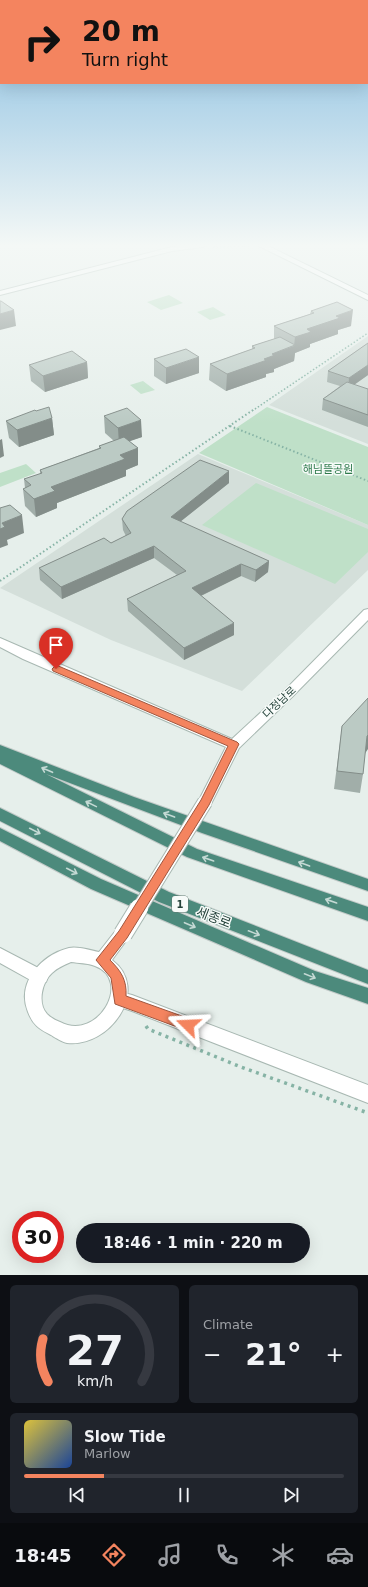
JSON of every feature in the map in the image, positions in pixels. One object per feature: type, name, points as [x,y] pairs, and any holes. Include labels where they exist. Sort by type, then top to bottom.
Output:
[{"type":"highway","points":[[0,750],[131,801],[331,874],[368,885]]},
{"type":"highway","points":[[0,758],[192,853],[368,914]]},
{"type":"highway","name":"세종로","points":[[0,814],[164,897],[368,977]]},
{"type":"highway","points":[[0,834],[96,884],[312,977],[368,996]]},
{"type":"street","name":"다정남로","points":[[102,960],[123,934],[205,802],[234,744],[288,694],[368,613]]},
{"type":"street","points":[[0,642],[27,656],[234,744]]},
{"type":"street","points":[[0,955],[40,977]]},
{"type":"street","points":[[126,1002],[114,1012],[105,1023],[93,1030],[79,1034],[64,1034],[52,1029],[41,1020],[35,1009],[33,995],[40,977],[56,960],[70,955],[85,955],[102,960],[117,975],[126,1002],[368,1094]]},
{"type":"path","points":[[0,581],[368,333]]},
{"type":"path","points":[[230,426],[368,481]]},
{"type":"path","points":[[126,1002],[148,1029],[241,1067],[368,1113]]},
{"type":"shaded area","points":[[368,336],[368,444],[269,405]]},
{"type":"shaded area","points":[[198,454],[368,525],[368,570],[242,691],[111,640],[0,588]]},
{"type":"green space","points":[[151,304],[178,304],[161,310]]},
{"type":"green space","points":[[213,307],[226,315],[210,320],[197,312]]},
{"type":"green space","points":[[143,381],[155,390],[141,394],[130,385]]},
{"type":"green space","name":"해님뜰공원","points":[[267,407],[368,447],[368,525],[199,453]]},
{"type":"green space","points":[[26,464],[36,473],[0,487],[0,473]]},
{"type":"green space","points":[[256,483],[368,529],[368,552],[335,584],[202,525]]},
{"type":"building","points":[[0,304],[6,304],[14,310],[0,314]]},
{"type":"building","points":[[330,304],[342,304],[353,310],[336,316],[340,318],[307,329],[311,332],[295,337],[274,326],[314,313],[311,311]]},
{"type":"building","points":[[280,337],[295,345],[272,354],[275,355],[264,359],[267,360],[227,374],[210,364],[255,348],[252,346]]},
{"type":"building","points":[[368,343],[368,365],[349,378],[328,371]]},
{"type":"building","points":[[186,349],[199,357],[166,368],[154,359]]},
{"type":"building","points":[[72,351],[87,362],[43,376],[29,365]]},
{"type":"building","points":[[347,382],[368,389],[368,415],[323,399]]},
{"type":"building","points":[[49,407],[52,418],[17,430],[6,421],[35,410]]},
{"type":"building","points":[[127,408],[141,420],[118,428],[104,416]]},
{"type":"building","points":[[124,437],[138,448],[120,455],[125,459],[51,487],[55,491],[34,499],[23,489],[31,485],[24,479],[42,473],[40,470],[101,448],[99,446]]},
{"type":"building","points":[[200,460],[229,471],[171,517],[269,561],[256,570],[241,564],[192,588],[234,623],[184,648],[127,599],[186,571],[154,546],[61,587],[39,568],[104,538],[111,543],[131,533],[122,519],[127,511]]},
{"type":"building","points":[[10,505],[22,515],[2,523],[5,527],[0,529],[0,508]]},
{"type":"building","points":[[368,698],[368,735],[363,774],[337,771],[342,726]]},
{"type":"route","points":[[56,669],[143,707],[234,744],[205,802],[123,934],[102,960],[109,965],[117,975],[120,987],[120,1000],[132,1003],[188,1025]]}]
